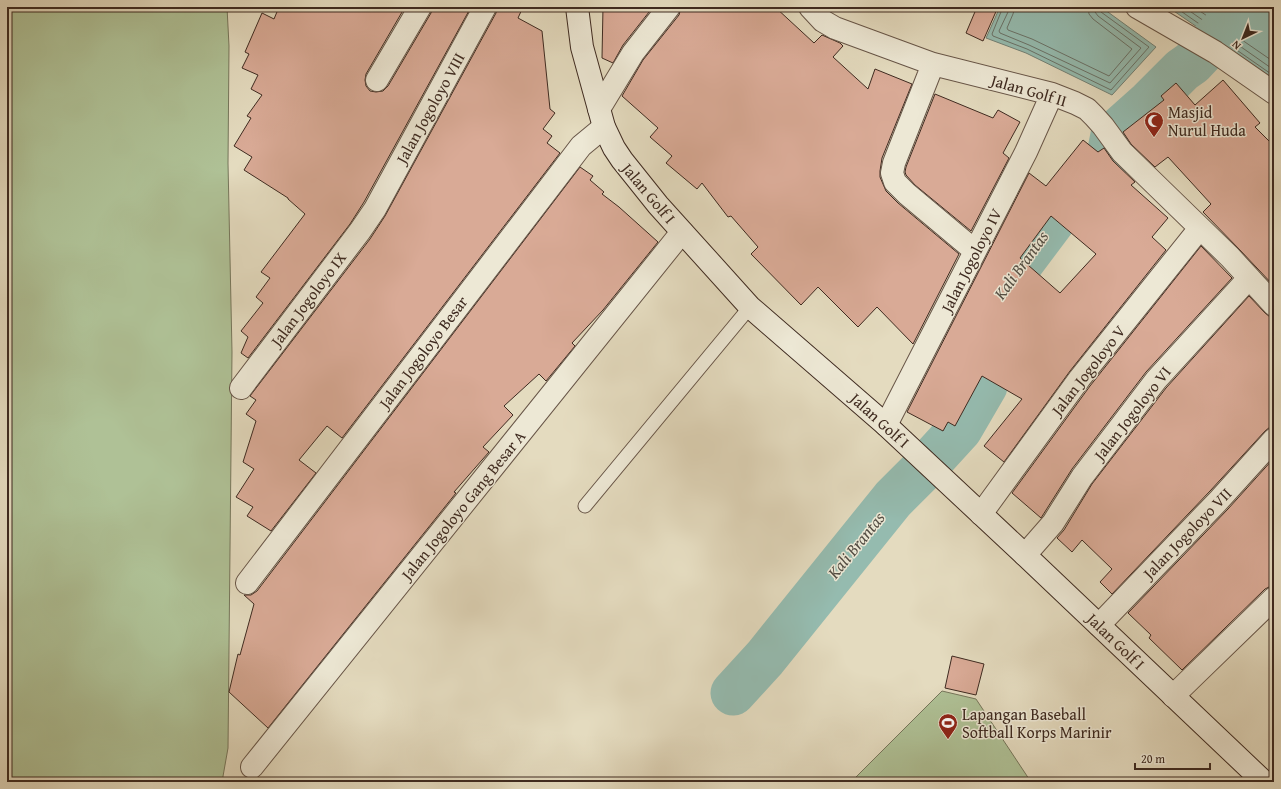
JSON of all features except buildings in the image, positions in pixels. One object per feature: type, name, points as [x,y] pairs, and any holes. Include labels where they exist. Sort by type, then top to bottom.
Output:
[{"type":"street","points":[[377,80],[420,7]]},
{"type":"street","name":"Jalan Jogoloyo VIII","points":[[375,209],[485,7]]},
{"type":"street","name":"Jalan Golf I","points":[[577,7],[582,47],[601,118],[614,148],[658,205],[678,237],[750,307],[886,425],[936,471],[1264,782]]},
{"type":"street","name":"Jalan Jogoloyo Besar","points":[[247,583],[581,146],[601,118],[633,53],[669,7]]},
{"type":"street","name":"Jalan Golf II","points":[[810,7],[823,21],[835,28],[933,64],[1052,94],[1087,109],[1103,126],[1122,152],[1230,257],[1274,305]]},
{"type":"street","points":[[1137,7],[1196,40],[1274,93]]},
{"type":"street","points":[[933,64],[894,163],[892,169],[893,177],[895,182],[907,194],[976,251]]},
{"type":"street","name":"Jalan Jogoloyo IV","points":[[886,425],[1026,152],[1052,94]]},
{"type":"street","name":"Jalan Jogoloyo IX","points":[[241,388],[375,209]]},
{"type":"street","name":"Jalan Jogoloyo V","points":[[981,514],[1080,378],[1200,228]]},
{"type":"street","name":"Jalan Jogoloyo Gang Besar A","points":[[252,767],[678,237]]},
{"type":"street","name":"Jalan Jogoloyo VI","points":[[1025,555],[1053,523],[1082,477],[1156,380],[1249,278]]},
{"type":"street","name":"Jalan Jogoloyo VII","points":[[1099,625],[1219,500],[1274,439]]},
{"type":"street","points":[[1173,696],[1274,598]]},
{"type":"lane","points":[[585,506],[750,307]]},
{"type":"green space","points":[[7,7],[227,7],[229,46],[228,163],[232,352],[228,748],[222,782],[7,782]]},
{"type":"green space","name":"Lapangan Baseball Softball Korps Marinir","points":[[942,691],[976,699],[1031,782],[851,782]]},
{"type":"water","points":[[1000,7],[1101,7],[1156,47],[1112,95],[1026,53],[986,38]]},
{"type":"water","points":[[1168,7],[1274,7],[1274,80]]},
{"type":"waterway","name":"Kali Brantas","points":[[733,693],[765,658],[893,499],[960,429],[985,386],[993,338],[993,304],[1016,270],[1055,218],[1108,160],[1113,135],[1150,102],[1182,70],[1192,63],[1239,13]]},
{"type":"place","name":"Masjid Nurul Huda","points":[[1154,138]]},
{"type":"place","name":"Lapangan Baseball Softball Korps Marinir","points":[[948,740]]}]
